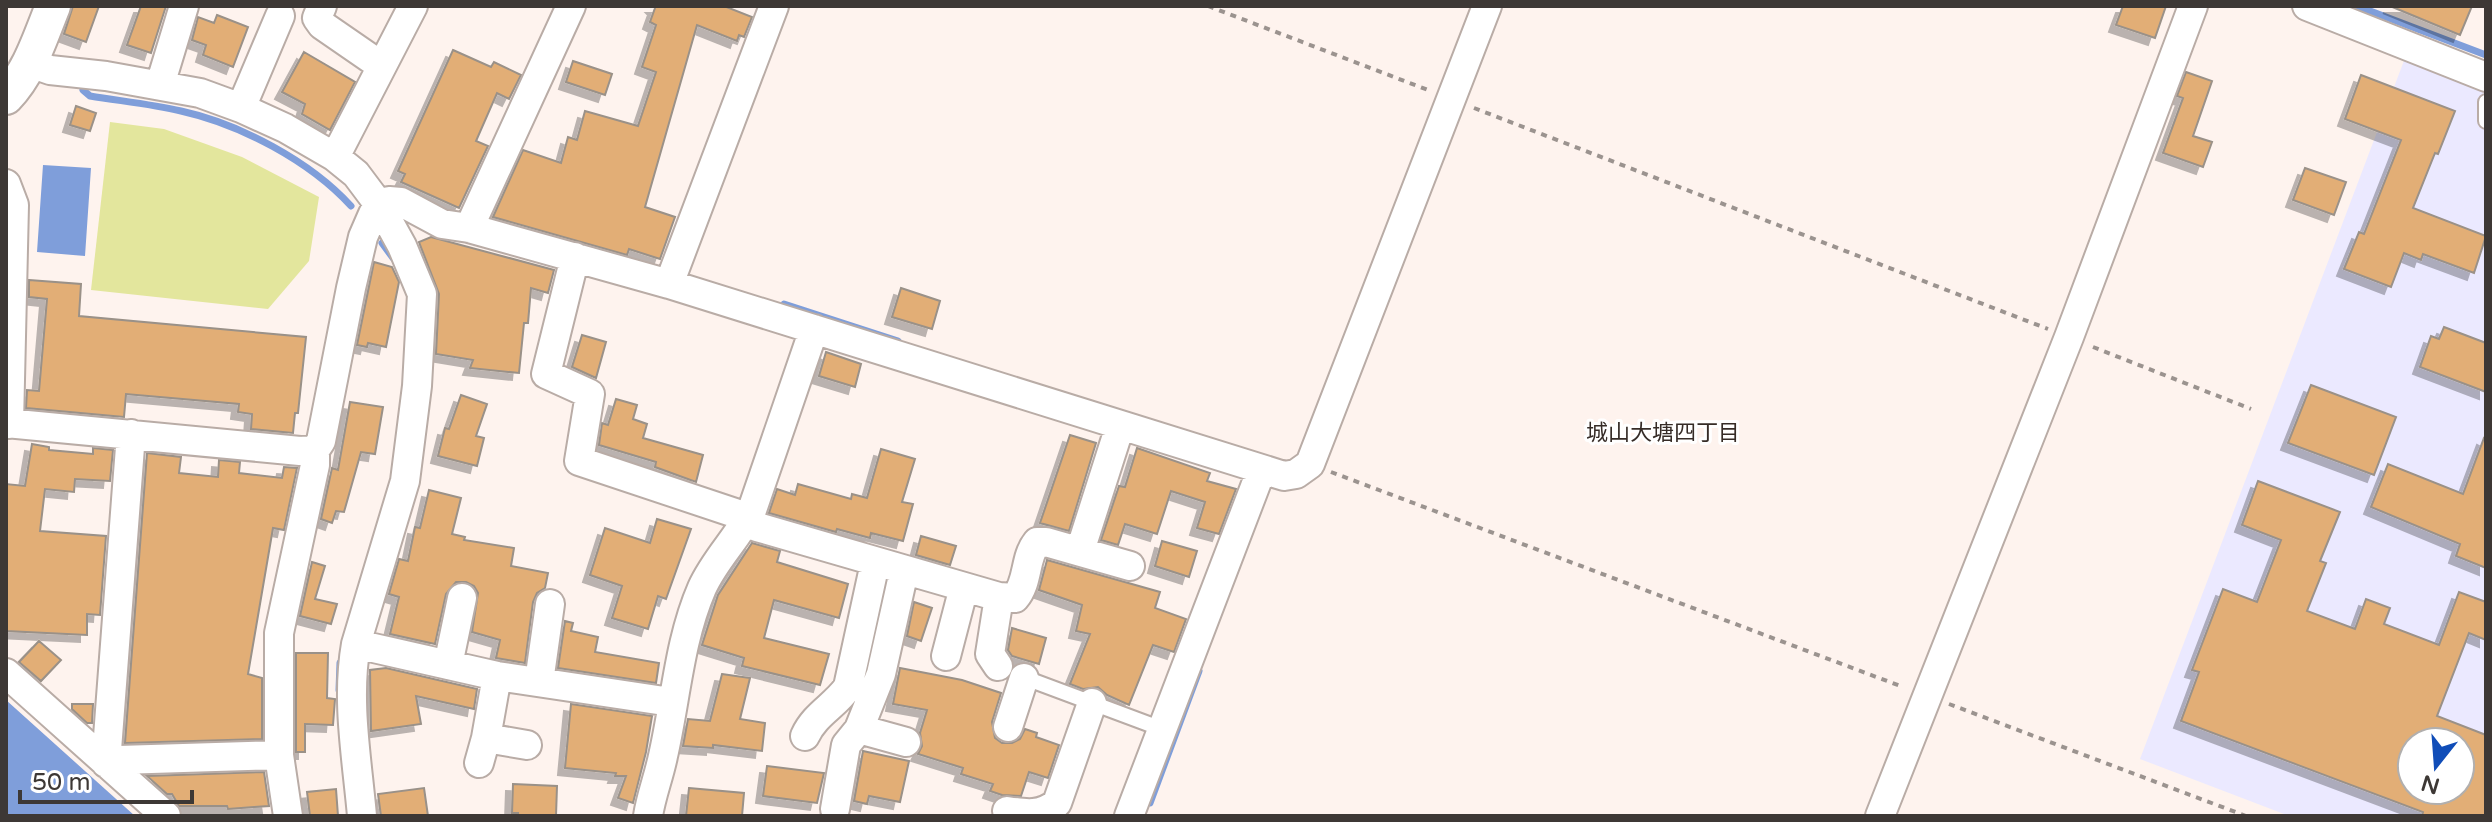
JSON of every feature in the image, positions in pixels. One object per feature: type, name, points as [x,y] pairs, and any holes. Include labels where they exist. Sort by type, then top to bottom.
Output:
[{"type":"street","points":[[6,97],[17,86],[30,63],[53,6]]},
{"type":"street","points":[[160,85],[184,6]]},
{"type":"street","points":[[322,6],[317,18],[322,25],[380,65]]},
{"type":"street","points":[[335,157],[413,6]]},
{"type":"street","points":[[469,228],[571,6]]},
{"type":"street","points":[[669,284],[774,6]]},
{"type":"street","points":[[288,816],[279,755],[279,633],[315,465],[315,450],[321,441],[363,237],[380,206],[389,201],[401,202],[442,224],[469,228],[669,284],[1261,471],[1284,476],[1296,474],[1310,464],[1487,6]]},
{"type":"street","points":[[1880,816],[2069,337],[2193,6]]},
{"type":"street","points":[[2307,6],[2486,77]]},
{"type":"street","points":[[241,108],[280,16]]},
{"type":"street","points":[[30,63],[50,70],[200,93],[285,128],[335,157],[356,174],[380,206],[402,246],[422,294],[417,386],[405,481],[356,644],[352,668],[351,701],[362,816]]},
{"type":"street","points":[[7,190],[14,205],[7,424],[315,450]]},
{"type":"street","points":[[575,257],[546,374],[590,394],[579,461],[735,513],[746,522],[875,563],[999,597],[1015,598],[1021,591],[1037,542],[1130,566]]},
{"type":"street","points":[[648,816],[664,754],[671,702],[692,613],[717,560],[746,522],[814,329]]},
{"type":"street","points":[[1080,551],[1120,426]]},
{"type":"street","points":[[106,763],[131,434]]},
{"type":"street","points":[[1129,816],[1261,471]]},
{"type":"street","points":[[805,736],[811,722],[841,697],[848,687],[875,563]]},
{"type":"street","points":[[835,809],[846,745],[859,729],[881,674],[904,571]]},
{"type":"street","points":[[946,656],[964,587]]},
{"type":"street","points":[[998,666],[990,654],[999,597]]},
{"type":"street","points":[[448,665],[462,598]]},
{"type":"street","points":[[539,682],[550,604]]},
{"type":"street","points":[[356,644],[497,676],[671,702]]},
{"type":"street","points":[[6,673],[166,816]]},
{"type":"street","points":[[497,676],[483,751],[527,745]]},
{"type":"street","points":[[1008,727],[1024,678]]},
{"type":"street","points":[[1007,811],[1030,814],[1046,812],[1057,803],[1092,703]]},
{"type":"street","points":[[859,729],[906,742]]},
{"type":"street","points":[[106,763],[279,755]]},
{"type":"lane","points":[[2486,102],[2486,121]]},
{"type":"lane","points":[[998,666],[1162,729]]},
{"type":"path","points":[[1208,6],[2251,409]]},
{"type":"path","points":[[1310,464],[2246,816]]},
{"type":"shaded area","points":[[2405,58],[2486,89],[2486,816],[2289,816],[2140,759]]},
{"type":"green space","points":[[110,122],[164,129],[242,157],[319,197],[309,261],[268,309],[91,290]]},
{"type":"water","points":[[43,165],[91,168],[85,256],[37,252]]},
{"type":"water","points":[[6,700],[135,816],[6,816]]},
{"type":"building","points":[[73,6],[99,6],[86,42],[64,34]]},
{"type":"building","points":[[141,6],[166,6],[151,53],[127,45]]},
{"type":"building","points":[[653,6],[724,6],[752,17],[744,37],[739,35],[737,41],[697,25],[645,207],[675,217],[660,259],[629,249],[627,255],[493,217],[523,150],[561,163],[568,137],[577,140],[585,111],[638,126],[656,72],[642,67],[656,25],[650,22]]},
{"type":"building","points":[[2123,6],[2166,6],[2155,38],[2116,25]]},
{"type":"building","points":[[2390,6],[2472,6],[2460,35]]},
{"type":"building","points":[[217,15],[248,27],[233,67],[203,55],[206,45],[192,40],[198,17],[214,23]]},
{"type":"building","points":[[453,50],[491,67],[494,62],[521,75],[509,99],[497,93],[476,141],[488,146],[459,208],[401,182],[405,174],[398,171]]},
{"type":"building","points":[[304,52],[355,82],[330,130],[302,114],[305,104],[282,92]]},
{"type":"building","points":[[573,61],[612,74],[605,95],[566,82]]},
{"type":"building","points":[[2186,72],[2212,81],[2193,136],[2212,142],[2203,167],[2163,153],[2183,98],[2177,96]]},
{"type":"building","points":[[2361,75],[2455,111],[2413,208],[2486,236],[2474,273],[2423,254],[2421,260],[2404,253],[2391,287],[2344,269],[2359,232],[2364,234],[2401,140],[2345,119]]},
{"type":"building","points":[[76,106],[96,113],[90,131],[70,125]]},
{"type":"building","points":[[2305,168],[2346,182],[2334,215],[2293,200]]},
{"type":"building","points":[[431,237],[554,270],[548,293],[531,288],[519,373],[470,368],[473,360],[436,354],[439,294],[419,242]]},
{"type":"building","points":[[374,262],[392,267],[399,282],[386,347],[368,343],[367,347],[357,345]]},
{"type":"building","points":[[29,280],[81,284],[79,316],[306,337],[293,433],[251,429],[252,414],[238,412],[239,404],[126,394],[124,417],[26,408],[27,390],[39,391],[47,299],[29,297]]},
{"type":"building","points":[[901,288],[940,301],[932,329],[892,317]]},
{"type":"building","points":[[2444,327],[2486,343],[2486,392],[2420,367],[2431,336],[2439,339]]},
{"type":"building","points":[[582,335],[606,342],[596,378],[572,367]]},
{"type":"building","points":[[826,352],[861,364],[855,387],[819,376]]},
{"type":"building","points":[[2311,385],[2396,417],[2374,475],[2288,443]]},
{"type":"building","points":[[461,395],[487,404],[476,436],[484,438],[477,466],[438,456],[445,428],[449,429]]},
{"type":"building","points":[[616,399],[637,405],[633,419],[647,424],[643,438],[703,455],[696,482],[655,467],[656,462],[599,445],[602,423],[608,425]]},
{"type":"building","points":[[350,402],[383,407],[375,454],[361,452],[344,512],[336,511],[332,523],[321,519],[332,468],[338,470]]},
{"type":"building","points":[[1070,435],[1096,443],[1069,531],[1040,523]]},
{"type":"building","points":[[2484,438],[2486,568],[2456,556],[2460,544],[2371,507],[2388,464],[2463,494]]},
{"type":"building","points":[[32,444],[49,447],[49,450],[93,454],[93,448],[113,450],[110,481],[75,479],[74,492],[45,489],[40,531],[106,536],[100,615],[87,614],[87,635],[6,631],[6,484],[25,486]]},
{"type":"building","points":[[1137,448],[1210,473],[1207,481],[1236,489],[1219,534],[1197,528],[1205,502],[1171,491],[1157,534],[1125,524],[1118,545],[1101,540],[1119,486],[1125,487]]},
{"type":"building","points":[[881,449],[915,459],[902,502],[913,504],[903,541],[871,533],[870,538],[837,529],[836,532],[769,513],[777,489],[795,495],[798,484],[851,499],[852,494],[867,498]]},
{"type":"building","points":[[147,453],[181,457],[179,473],[218,477],[219,460],[240,462],[239,473],[282,478],[284,467],[297,468],[284,530],[273,528],[248,674],[262,678],[262,739],[125,743]]},
{"type":"building","points":[[2258,481],[2340,512],[2320,561],[2326,563],[2307,611],[2355,629],[2366,599],[2390,608],[2384,624],[2439,645],[2459,592],[2486,602],[2486,640],[2469,633],[2437,716],[2463,726],[2396,726],[2396,802],[2181,721],[2199,672],[2192,670],[2223,589],[2257,602],[2281,540],[2242,525]]},
{"type":"building","points":[[429,490],[461,498],[452,534],[465,537],[464,540],[514,548],[511,566],[548,573],[545,588],[537,593],[533,602],[525,663],[496,658],[500,640],[472,632],[478,593],[474,586],[466,582],[456,582],[446,594],[435,644],[390,634],[399,597],[389,594],[399,559],[408,561],[415,527],[420,528]]},
{"type":"building","points":[[657,519],[691,529],[666,599],[658,596],[648,629],[612,618],[622,586],[590,575],[605,528],[650,543]]},
{"type":"building","points":[[921,536],[956,546],[950,565],[916,555]]},
{"type":"building","points":[[1162,541],[1197,551],[1189,577],[1155,566]]},
{"type":"building","points":[[752,543],[780,551],[777,562],[848,584],[839,618],[774,600],[764,638],[829,654],[820,685],[742,666],[744,658],[702,645],[718,595]]},
{"type":"building","points":[[1047,560],[1160,592],[1155,608],[1186,619],[1174,652],[1153,645],[1129,705],[1098,687],[1083,689],[1070,684],[1090,634],[1076,631],[1082,605],[1039,590]]},
{"type":"building","points":[[312,562],[325,566],[315,599],[337,604],[331,624],[300,616]]},
{"type":"building","points":[[914,602],[932,608],[921,641],[907,636]]},
{"type":"building","points":[[565,621],[573,623],[571,631],[598,637],[595,652],[659,663],[656,683],[558,668]]},
{"type":"building","points":[[1012,628],[1046,638],[1039,664],[1012,656],[1008,650]]},
{"type":"building","points":[[39,641],[61,660],[41,681],[19,662]]},
{"type":"building","points":[[296,653],[328,653],[327,698],[335,699],[333,725],[305,724],[305,752],[296,752]]},
{"type":"building","points":[[386,668],[477,689],[474,709],[416,696],[421,724],[371,731],[370,670]]},
{"type":"building","points":[[900,668],[962,680],[1001,693],[992,722],[995,738],[1002,743],[1012,743],[1020,739],[1025,729],[1037,733],[1036,737],[1059,745],[1048,778],[1029,772],[1021,796],[1002,795],[990,791],[993,784],[961,774],[963,768],[918,754],[927,710],[893,704]]},
{"type":"building","points":[[722,674],[750,678],[740,719],[765,723],[762,751],[713,745],[713,748],[683,746],[688,719],[710,721]]},
{"type":"building","points":[[72,704],[93,704],[92,723],[87,723],[72,709]]},
{"type":"building","points":[[571,704],[652,716],[633,803],[618,798],[626,776],[565,768]]},
{"type":"building","points":[[2476,731],[2486,735],[2486,816],[2422,816],[2423,812],[2407,806],[2476,806]]},
{"type":"building","points":[[863,751],[909,761],[900,802],[869,796],[867,804],[854,801]]},
{"type":"building","points":[[767,766],[824,773],[817,803],[763,796]]},
{"type":"building","points":[[264,772],[269,806],[228,809],[227,806],[179,806],[172,794],[167,794],[147,776]]},
{"type":"building","points":[[513,784],[557,786],[556,816],[518,816],[518,813],[512,813]]},
{"type":"building","points":[[424,788],[428,816],[381,816],[378,794]]},
{"type":"building","points":[[689,788],[744,793],[742,816],[686,816]]},
{"type":"building","points":[[336,789],[338,816],[310,816],[307,792]]},
{"type":"waterway","points":[[2357,6],[2486,55]]},
{"type":"waterway","points":[[83,90],[90,96],[158,106],[227,125],[295,160],[351,206]]},
{"type":"waterway","points":[[382,243],[393,258]]},
{"type":"waterway","points":[[784,304],[898,341]]},
{"type":"waterway","points":[[339,690],[340,663]]},
{"type":"waterway","points":[[1150,803],[1199,671]]},
{"type":"district","name":"城山大塘四丁目","points":[[1663,433]]}]
